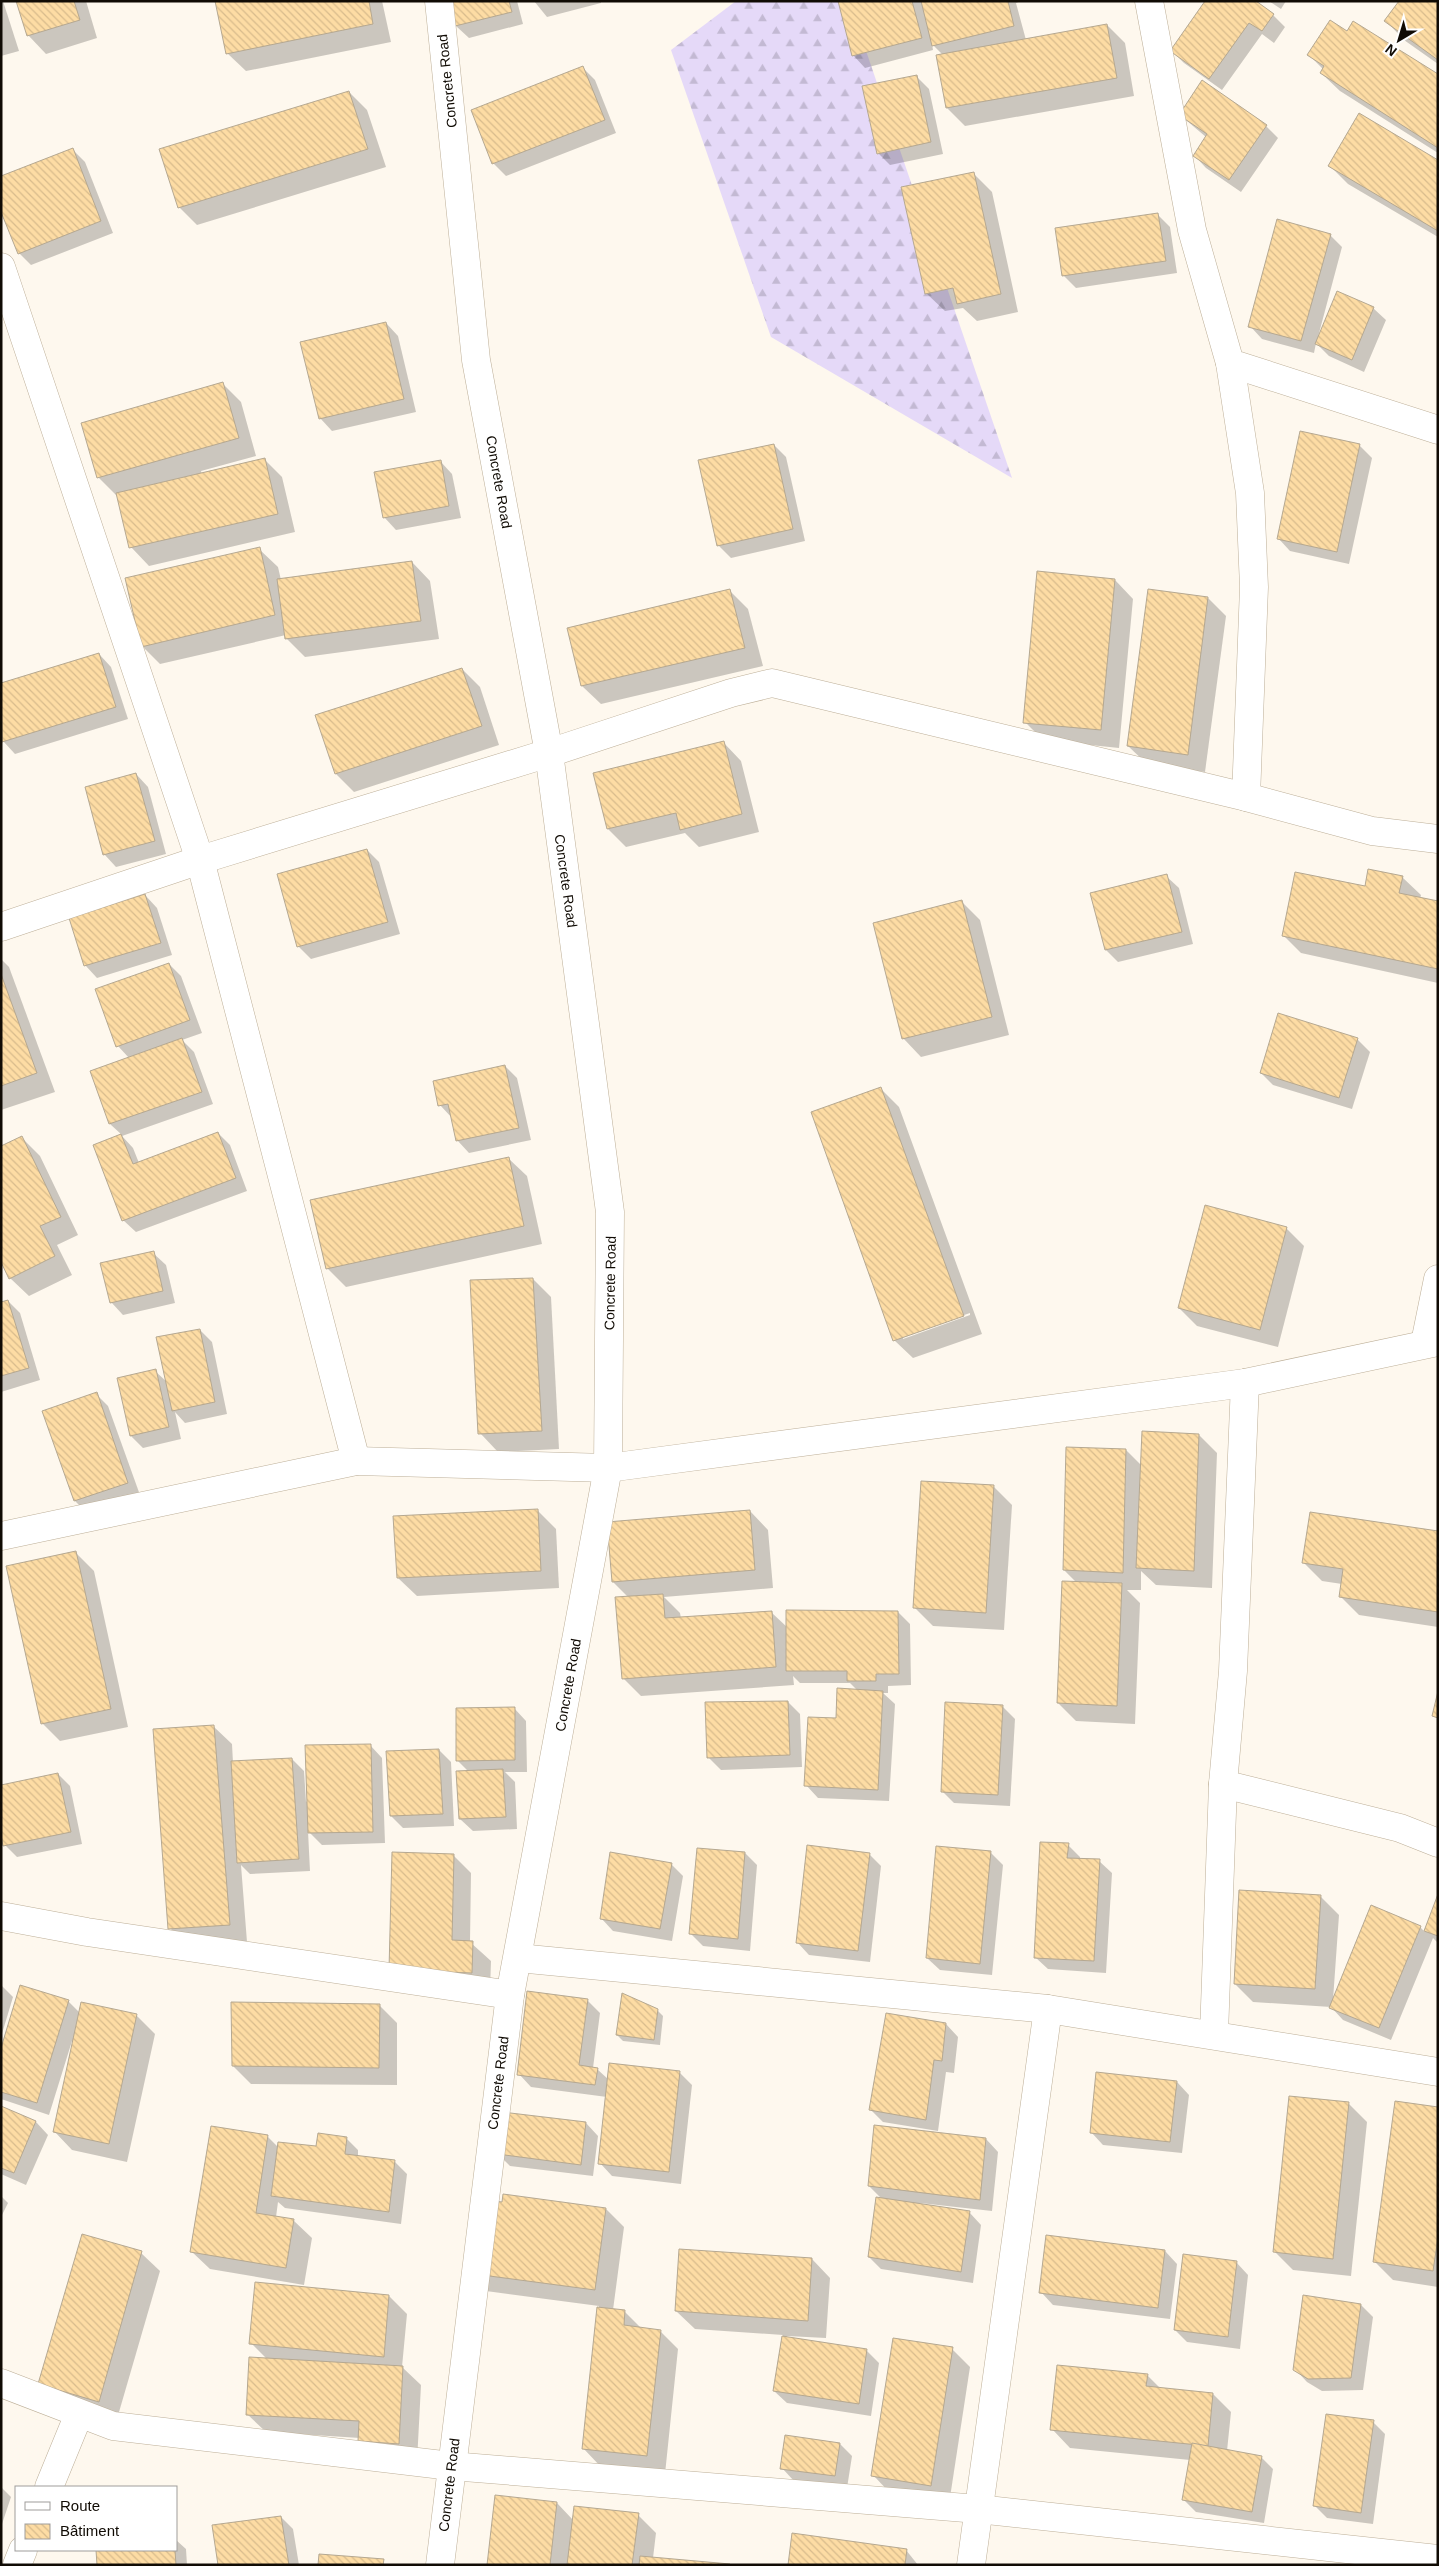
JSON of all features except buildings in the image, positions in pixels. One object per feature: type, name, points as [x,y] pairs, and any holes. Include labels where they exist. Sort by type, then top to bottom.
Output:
[{"type":"street","name":"Concrete Road","points":[[438,1],[476,360],[549,753],[610,1212],[608,1468],[510,1995],[440,2565]]},
{"type":"street","points":[[1149,1],[1192,230],[1230,363],[1250,493],[1254,587],[1246,797]]},
{"type":"street","points":[[2,270],[200,860],[356,1460]]},
{"type":"street","points":[[1230,363],[1438,430]]},
{"type":"street","points":[[1,927],[200,860],[549,753],[731,693],[772,683],[1246,797],[1372,830],[1438,839]]},
{"type":"street","points":[[1,1536],[356,1460],[608,1468],[1245,1384],[1432,1343],[1438,1279]]},
{"type":"street","points":[[1214,2034],[1223,1784],[1233,1671],[1245,1384]]},
{"type":"street","points":[[1223,1784],[1400,1828],[1438,1843]]},
{"type":"street","points":[[1,1916],[87,1932],[510,1995]]},
{"type":"street","points":[[518,1958],[1048,2009],[1214,2034],[1438,2072]]},
{"type":"street","points":[[970,2565],[1048,2009]]},
{"type":"street","points":[[1,2383],[113,2426],[451,2466],[978,2509],[1438,2559]]},
{"type":"street","points":[[49,2486],[79,2414]]},
{"type":"street","points":[[17,2565],[23,2551]]},
{"type":"green space","points":[[736,1],[849,1],[1012,478],[771,337],[671,50]]}]
